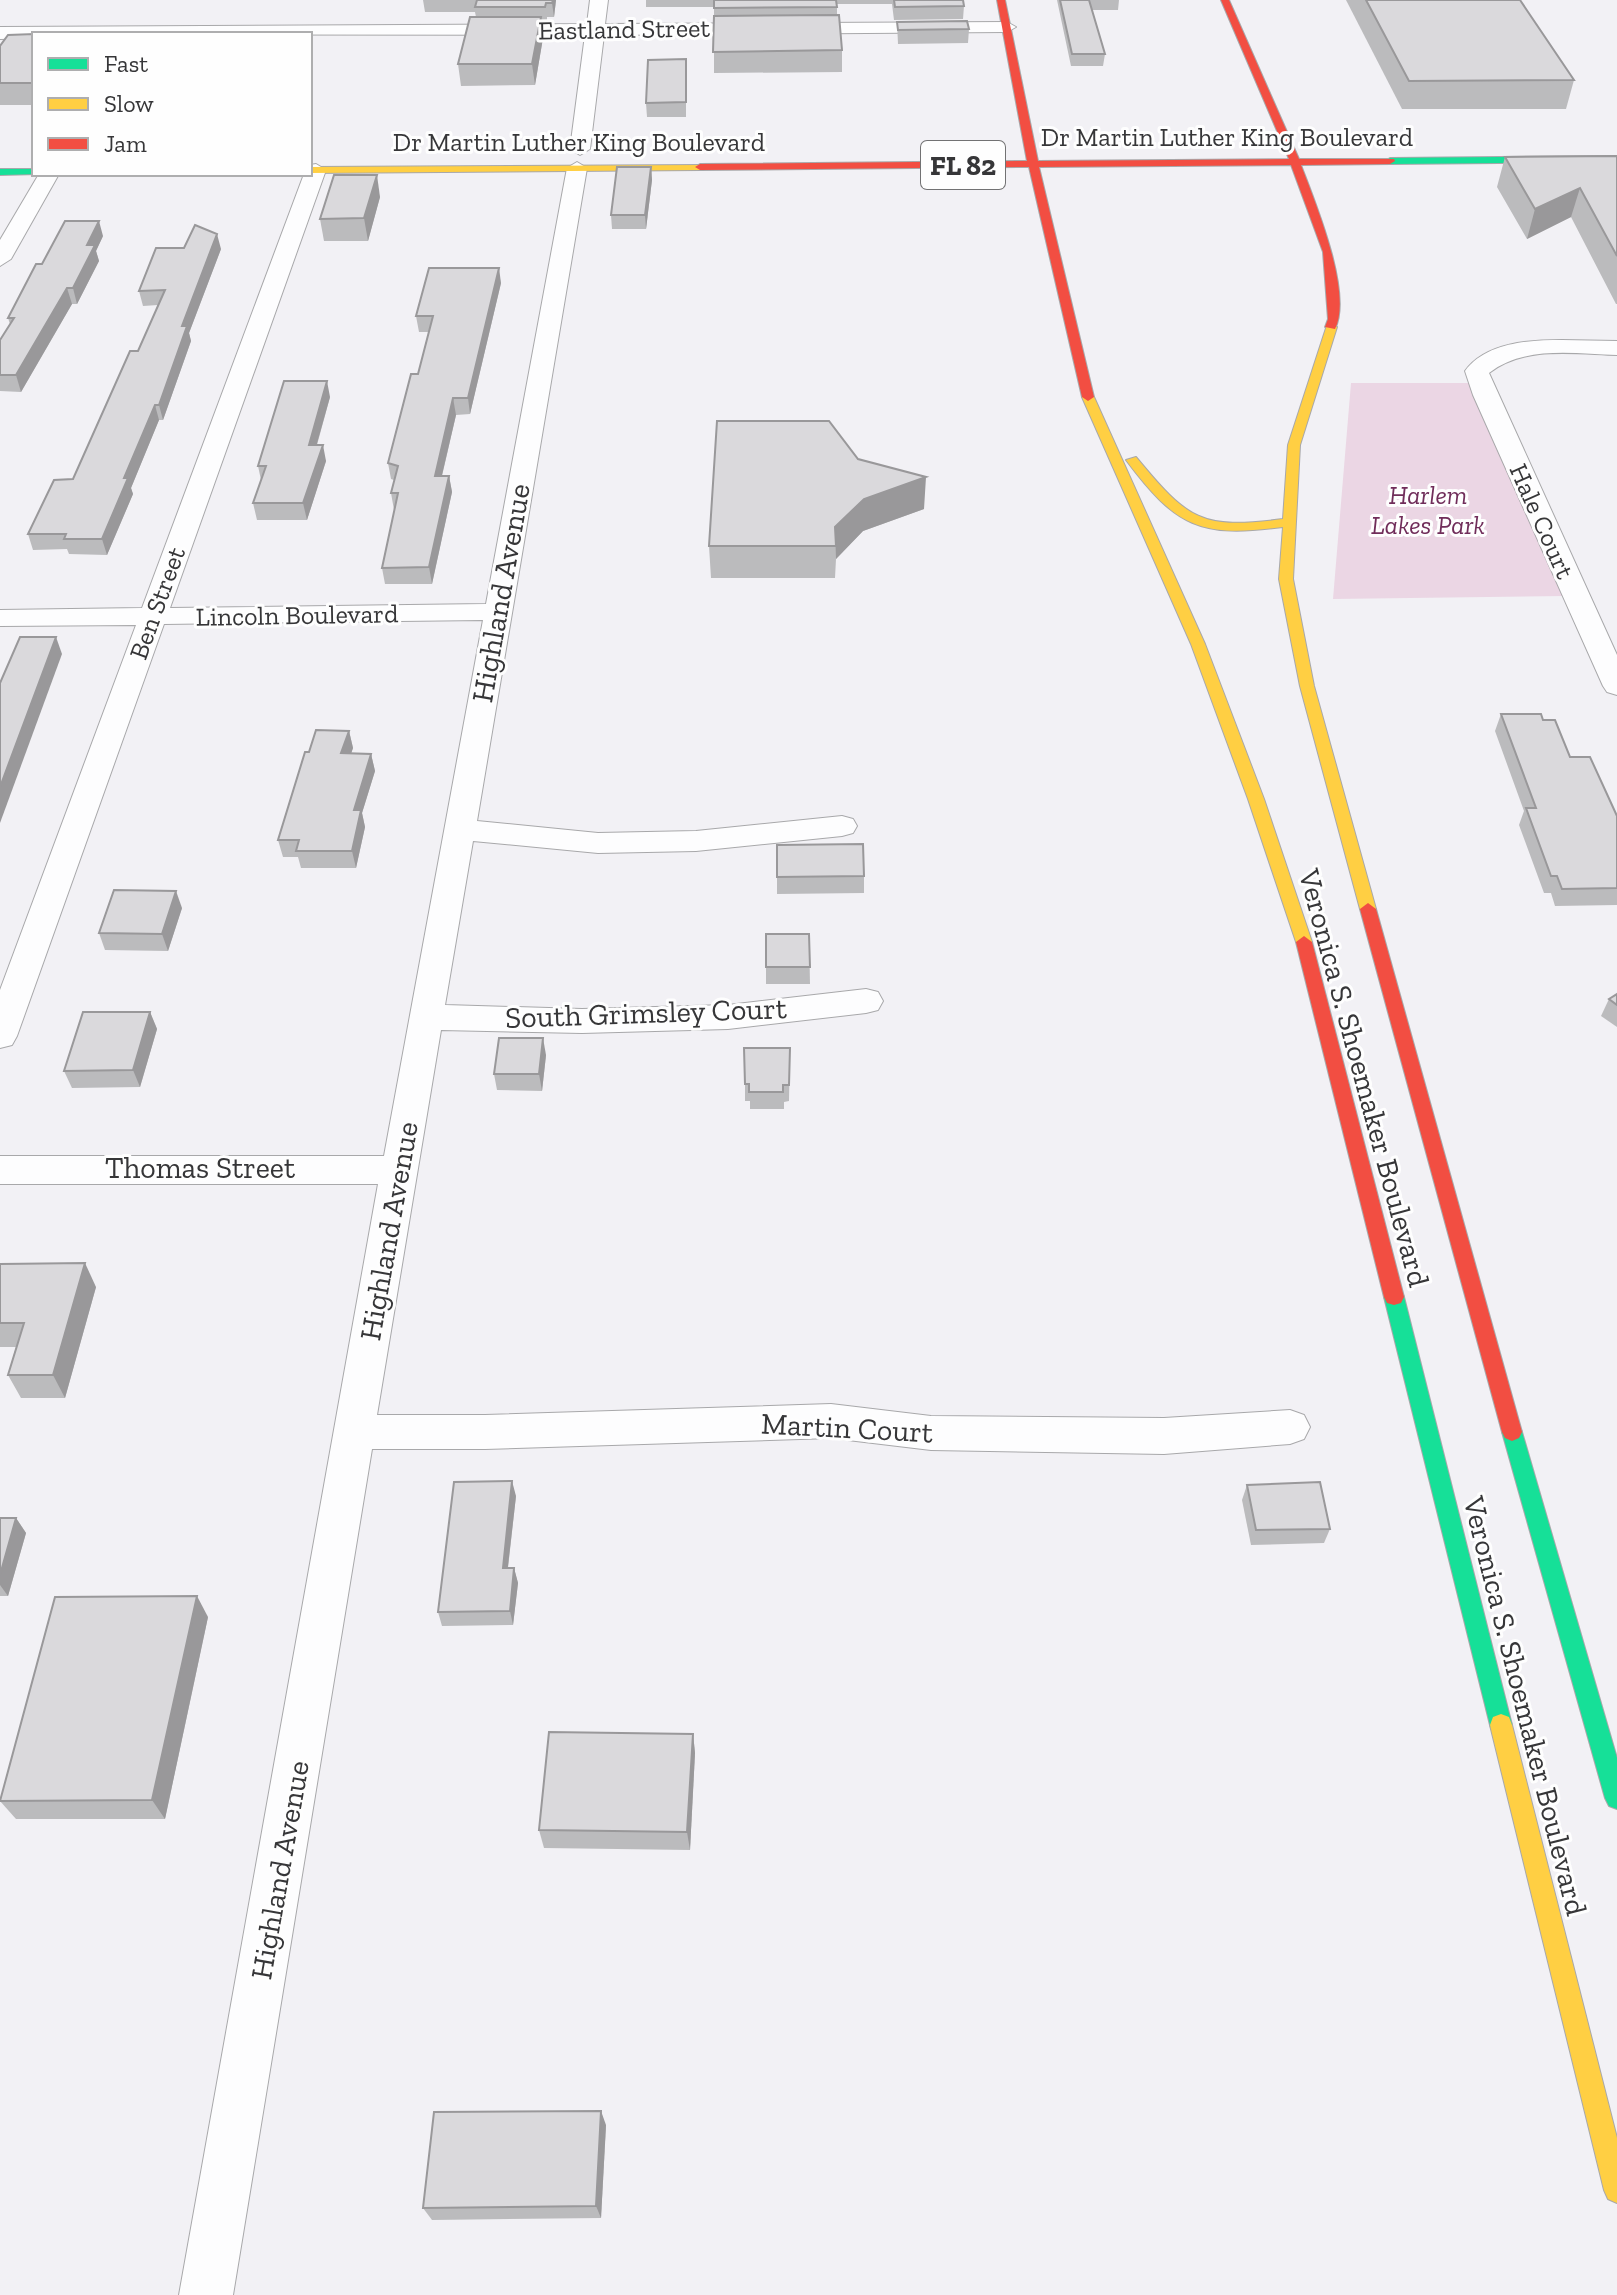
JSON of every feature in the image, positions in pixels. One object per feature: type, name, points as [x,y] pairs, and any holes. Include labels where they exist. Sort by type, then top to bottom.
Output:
[{"type":"street","name":"Highland Avenue","points":[[206,2295],[399,1171],[579,153],[599,0]]},
{"type":"street","name":"Veronica S. Shoemaker Boulevard","points":[[1001,0],[1038,145],[1033,164],[1091,408],[1198,644],[1256,799],[1308,955],[1617,2190]]},
{"type":"street","name":"Veronica S. Shoemaker Boulevard","points":[[1225,0],[1296,162],[1328,252],[1334,319],[1294,445],[1286,579],[1307,686],[1522,1470],[1617,1798]]},
{"type":"street","name":"Eastland Street","points":[[149,32],[1007,27]]},
{"type":"street","name":"Eastland Street","points":[[0,33],[32,33]]},
{"type":"street","name":"Dr Martin Luther King Boulevard","points":[[1005,145],[1038,145]]},
{"type":"street","points":[[579,153],[594,158],[636,148]]},
{"type":"street","name":"Dr Martin Luther King Boulevard","points":[[313,170],[435,168],[579,153],[1033,164],[1617,159]]},
{"type":"street","points":[[0,172],[32,172]]},
{"type":"street","points":[[0,259],[48,176]]},
{"type":"street","name":"Ben Street","points":[[0,1036],[311,176]]},
{"type":"street","name":"Hale Court","points":[[1617,348],[1519,351],[1490,358],[1477,371],[1485,395],[1617,686]]},
{"type":"street","points":[[1091,408],[1168,506],[1194,525],[1211,531],[1233,531],[1289,522]]},
{"type":"street","name":"Lincoln Boulevard","points":[[0,618],[498,612]]},
{"type":"street","points":[[459,829],[598,843],[696,841],[842,826]]},
{"type":"street","name":"South Grimsley Court","points":[[426,1017],[582,1021],[728,1017],[866,1001]]},
{"type":"street","name":"Thomas Street","points":[[0,1170],[342,1168],[399,1171]]},
{"type":"street","name":"Martin Court","points":[[355,1432],[485,1432],[831,1421],[931,1433],[1164,1436],[1290,1427]]},
{"type":"green space","name":"Harlem Lakes Park","points":[[1351,383],[1469,383],[1565,596],[1333,599]]},
{"type":"building","points":[[477,0],[553,0],[545,7],[475,7]]},
{"type":"building","points":[[714,0],[836,0],[837,7],[714,8]]},
{"type":"building","points":[[894,0],[963,0],[964,6],[895,7]]},
{"type":"building","points":[[1060,0],[1089,0],[1105,54],[1072,54]]},
{"type":"building","points":[[1366,0],[1520,0],[1574,80],[1409,81]]},
{"type":"building","points":[[839,15],[842,50],[713,52],[714,16]]},
{"type":"building","points":[[470,17],[541,17],[532,64],[458,64]]},
{"type":"building","points":[[967,21],[969,29],[898,30],[897,22]]},
{"type":"building","points":[[32,34],[32,83],[0,83],[0,46],[8,35]]},
{"type":"building","points":[[686,59],[686,102],[646,103],[648,60]]},
{"type":"building","points":[[1617,156],[1617,256],[1580,188],[1535,209],[1505,157]]},
{"type":"building","points":[[617,167],[651,167],[645,215],[611,215]]},
{"type":"building","points":[[334,175],[377,175],[364,218],[320,219]]},
{"type":"building","points":[[65,221],[99,221],[87,245],[95,245],[73,288],[67,288],[16,375],[0,375],[0,340],[14,318],[8,318],[36,264],[42,264]]},
{"type":"building","points":[[195,225],[217,234],[182,326],[187,326],[159,405],[155,405],[102,539],[64,539],[66,534],[28,534],[54,480],[73,479],[130,351],[138,351],[165,290],[139,291],[156,248],[184,248]]},
{"type":"building","points":[[429,268],[499,268],[468,398],[453,398],[435,476],[449,476],[429,567],[382,568],[398,493],[391,493],[398,466],[388,463],[411,374],[418,374],[433,316],[416,316]]},
{"type":"building","points":[[284,381],[327,381],[309,445],[323,445],[303,503],[253,503],[266,466],[258,466]]},
{"type":"building","points":[[717,421],[829,421],[858,459],[926,477],[864,499],[835,527],[836,546],[709,546]]},
{"type":"building","points":[[20,637],[56,637],[0,787],[0,683]]},
{"type":"building","points":[[1501,714],[1541,714],[1543,720],[1555,720],[1570,757],[1590,757],[1617,816],[1617,888],[1562,889],[1557,876],[1551,876],[1526,808],[1536,808]]},
{"type":"building","points":[[316,730],[349,731],[341,753],[371,754],[354,810],[361,810],[352,851],[296,851],[299,840],[278,840],[305,752],[309,752]]},
{"type":"building","points":[[863,844],[864,876],[777,877],[777,845]]},
{"type":"building","points":[[114,890],[176,891],[162,934],[99,933]]},
{"type":"building","points":[[766,934],[809,934],[810,967],[766,967]]},
{"type":"building","points":[[1617,994],[1617,1005],[1609,999]]},
{"type":"building","points":[[83,1012],[150,1012],[133,1070],[64,1071]]},
{"type":"building","points":[[499,1038],[543,1038],[539,1074],[494,1074]]},
{"type":"building","points":[[744,1048],[790,1048],[789,1085],[783,1085],[783,1092],[749,1092],[749,1084],[745,1084]]},
{"type":"building","points":[[85,1263],[53,1375],[8,1375],[24,1323],[0,1323],[0,1264]]},
{"type":"building","points":[[512,1481],[503,1568],[514,1568],[510,1611],[438,1612],[454,1482]]},
{"type":"building","points":[[1320,1482],[1330,1529],[1256,1530],[1247,1485]]},
{"type":"building","points":[[0,1518],[16,1518],[0,1575]]},
{"type":"building","points":[[197,1596],[152,1800],[0,1801],[55,1597]]},
{"type":"building","points":[[549,1732],[693,1734],[687,1832],[539,1830]]},
{"type":"building","points":[[601,2111],[596,2206],[423,2208],[434,2112]]},
{"type":"traffic: fast","points":[[1390,161],[1617,159]]},
{"type":"traffic: fast","points":[[0,172],[32,172]]},
{"type":"traffic: fast","points":[[1394,1297],[1501,1725]]},
{"type":"traffic: fast","points":[[1512,1432],[1617,1798]]},
{"type":"traffic: slow","points":[[312,170],[700,167]]},
{"type":"traffic: slow","points":[[1331,327],[1294,445],[1286,579],[1307,686],[1368,909]]},
{"type":"traffic: slow","points":[[1088,397],[1198,644],[1256,799],[1304,942]]},
{"type":"traffic: slow","points":[[1132,460],[1168,501],[1198,522],[1235,528],[1289,522]]},
{"type":"traffic: slow","points":[[1501,1725],[1617,2190]]},
{"type":"traffic: jam","points":[[1001,0],[1033,164],[1088,397]]},
{"type":"traffic: jam","points":[[1225,0],[1288,143],[1328,252],[1334,319],[1331,327]]},
{"type":"traffic: jam","points":[[700,167],[1390,161]]},
{"type":"traffic: jam","points":[[1368,909],[1512,1432]]},
{"type":"traffic: jam","points":[[1304,942],[1394,1297]]}]
